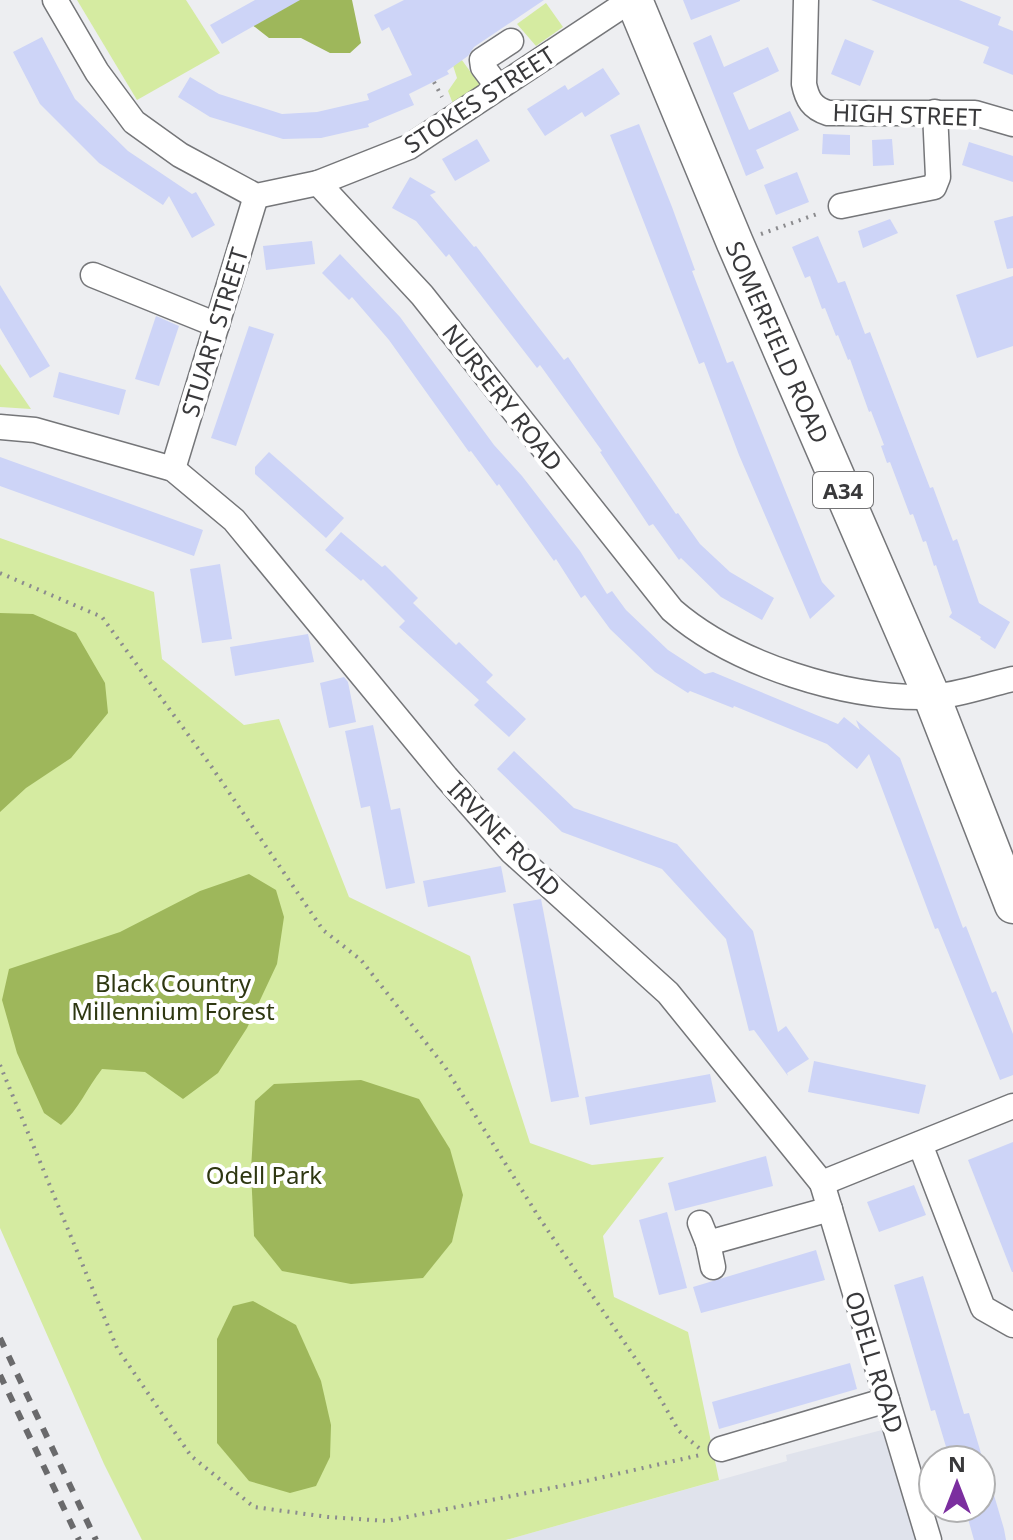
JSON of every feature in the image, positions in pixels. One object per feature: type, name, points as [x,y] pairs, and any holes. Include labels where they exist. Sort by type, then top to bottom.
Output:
[{"type":"highway","name":"SOMERFIELD ROAD","points":[[633,0],[932,697],[1013,905]]},
{"type":"street","points":[[55,0],[97,72],[134,122],[180,155],[256,196],[318,183]]},
{"type":"street","name":"STOKES STREET","points":[[318,183],[409,147],[633,0]]},
{"type":"street","name":"HIGH STREET","points":[[806,0],[804,84],[806,96],[818,110],[828,113],[975,113],[1013,124]]},
{"type":"street","points":[[498,87],[483,67],[482,60],[511,41]]},
{"type":"street","points":[[841,206],[934,187],[938,177],[935,112]]},
{"type":"street","name":"NURSERY ROAD","points":[[318,183],[422,295],[672,610],[694,630],[799,678],[871,694],[932,697],[1013,679]]},
{"type":"street","name":"STUART STREET","points":[[173,469],[256,196]]},
{"type":"street","points":[[93,275],[217,325]]},
{"type":"street","name":"IRVINE ROAD","points":[[0,427],[35,430],[173,469],[234,520],[446,777],[512,852],[668,993],[822,1183]]},
{"type":"street","points":[[822,1183],[1013,1106]]},
{"type":"street","points":[[920,1144],[983,1308],[1013,1325]]},
{"type":"street","name":"ODELL ROAD","points":[[822,1183],[929,1540]]},
{"type":"street","points":[[713,1267],[704,1233],[830,1209]]},
{"type":"street","points":[[711,1450],[887,1400]]},
{"type":"path","points":[[434,82],[449,108]]},
{"type":"path","points":[[735,243],[841,206]]},
{"type":"path","points":[[0,573],[102,617],[211,766],[323,930],[361,960],[445,1067],[554,1241],[646,1374],[679,1431],[711,1450]]},
{"type":"path","points":[[0,1065],[117,1348],[191,1456],[254,1507],[387,1521],[586,1481],[711,1450]]},
{"type":"shaded area","points":[[882,1430],[916,1540],[506,1540],[787,1461],[786,1455]]},
{"type":"green space","points":[[77,0],[186,0],[220,53],[137,100]]},
{"type":"green space","points":[[284,0],[352,0],[361,43],[350,53],[330,53],[301,38],[269,38],[251,24]]},
{"type":"green space","points":[[546,3],[563,27],[536,46],[517,24]]},
{"type":"green space","points":[[443,34],[480,85],[453,104],[448,91],[457,78]]},
{"type":"green space","points":[[0,364],[31,409],[0,407]]},
{"type":"green space","name":"Odell Park","points":[[0,538],[154,592],[162,659],[244,725],[279,719],[349,897],[470,956],[530,1143],[592,1165],[664,1157],[603,1236],[614,1297],[688,1332],[719,1480],[506,1540],[142,1540],[104,1464],[0,1228]]},
{"type":"green space","points":[[0,613],[33,614],[76,633],[105,683],[108,713],[71,758],[26,788],[0,812]]},
{"type":"green space","name":"Black Country Millennium Forest","points":[[249,874],[276,890],[284,917],[277,964],[247,1028],[218,1073],[183,1099],[145,1072],[102,1069],[61,1125],[44,1113],[17,1053],[2,1000],[9,969],[120,932],[200,891]]},
{"type":"green space","name":"Black Country Millennium Forest","points":[[361,1080],[419,1099],[450,1149],[463,1195],[452,1242],[423,1278],[351,1284],[282,1271],[254,1236],[251,1170],[255,1101],[274,1084]]},
{"type":"green space","points":[[253,1301],[296,1325],[321,1381],[331,1425],[330,1457],[316,1486],[290,1493],[249,1481],[217,1443],[217,1339],[233,1306]]},
{"type":"building","points":[[255,0],[300,0],[222,44],[210,25]]},
{"type":"building","points":[[404,0],[544,0],[474,47],[468,56],[447,71],[449,74],[409,94],[414,105],[368,124],[369,127],[321,138],[283,139],[210,117],[178,97],[190,77],[219,94],[282,114],[317,112],[369,100],[367,94],[412,75],[389,27],[382,31],[374,15]]},
{"type":"building","points":[[683,0],[740,0],[740,1],[691,20]]},
{"type":"building","points":[[871,0],[959,0],[1001,17],[998,25],[1013,31],[1013,75],[983,63],[989,47]]},
{"type":"building","points":[[711,35],[724,67],[768,47],[779,71],[733,93],[749,130],[790,111],[799,130],[756,150],[764,168],[746,176],[693,43]]},
{"type":"building","points":[[42,37],[75,99],[128,151],[192,194],[196,192],[215,225],[192,238],[169,196],[163,205],[99,163],[40,104],[13,52]]},
{"type":"building","points":[[845,39],[874,51],[860,86],[831,74]]},
{"type":"building","points":[[603,68],[620,94],[585,117],[582,112],[545,136],[527,109],[565,85],[568,90]]},
{"type":"building","points":[[639,124],[727,363],[733,361],[822,582],[835,596],[810,619],[739,455],[704,362],[699,364],[610,135]]},
{"type":"building","points":[[823,134],[850,135],[850,155],[822,154]]},
{"type":"building","points":[[477,139],[490,161],[455,181],[442,159]]},
{"type":"building","points":[[892,139],[894,165],[873,166],[872,140]]},
{"type":"building","points":[[969,142],[1013,156],[1013,182],[962,165]]},
{"type":"building","points":[[797,172],[809,202],[776,215],[764,185]]},
{"type":"building","points":[[410,177],[436,192],[430,195],[476,246],[564,360],[568,357],[700,544],[730,572],[774,598],[762,620],[721,597],[681,558],[679,560],[653,524],[649,526],[602,451],[540,365],[537,368],[449,254],[446,257],[416,221],[392,208]]},
{"type":"building","points":[[1013,216],[1013,268],[1007,269],[994,221]]},
{"type":"building","points":[[890,219],[898,233],[863,248],[858,231]]},
{"type":"building","points":[[818,236],[838,283],[845,281],[865,334],[870,332],[930,488],[933,487],[953,541],[957,539],[979,603],[1010,622],[995,649],[949,617],[952,613],[936,565],[913,514],[910,515],[890,462],[887,463],[881,446],[884,445],[850,359],[836,336],[825,308],[822,309],[810,276],[805,278],[792,247]]},
{"type":"building","points":[[312,241],[315,264],[266,270],[263,246]]},
{"type":"building","points":[[340,254],[400,317],[494,445],[580,551],[607,594],[612,591],[626,610],[668,650],[705,674],[713,672],[838,724],[844,717],[860,730],[856,720],[900,758],[963,928],[966,926],[992,993],[996,991],[1013,1034],[1013,1075],[1000,1080],[938,928],[935,929],[869,754],[857,769],[827,744],[734,706],[690,691],[688,693],[655,672],[610,629],[585,595],[581,598],[556,559],[554,561],[499,484],[497,486],[469,452],[389,340],[352,297],[349,300],[322,273]]},
{"type":"building","points":[[1013,276],[1013,346],[977,358],[956,295]]},
{"type":"building","points":[[0,285],[50,366],[30,378],[0,328]]},
{"type":"building","points":[[156,316],[179,326],[159,386],[135,379]]},
{"type":"building","points":[[249,326],[274,334],[236,446],[211,438]]},
{"type":"building","points":[[59,372],[126,390],[119,415],[53,397]]},
{"type":"building","points":[[269,452],[344,518],[326,538],[255,474],[255,467]]},
{"type":"building","points":[[0,457],[203,530],[194,556],[0,486]]},
{"type":"building","points":[[341,532],[382,567],[385,565],[418,598],[413,603],[456,645],[459,642],[493,675],[486,682],[526,719],[509,737],[474,705],[479,700],[399,627],[405,621],[363,579],[361,581],[325,550]]},
{"type":"building","points":[[220,564],[232,639],[202,643],[190,569]]},
{"type":"building","points":[[308,634],[314,662],[235,676],[230,647]]},
{"type":"building","points":[[344,677],[348,682],[356,722],[329,728],[320,683]]},
{"type":"building","points":[[373,725],[391,810],[400,808],[415,883],[386,889],[370,806],[361,808],[345,731]]},
{"type":"building","points":[[514,751],[574,808],[677,844],[753,931],[778,1032],[786,1026],[809,1059],[787,1073],[788,1076],[754,1030],[749,1031],[726,939],[662,869],[562,832],[497,769]]},
{"type":"building","points":[[501,866],[506,892],[428,907],[423,881]]},
{"type":"building","points":[[541,899],[579,1097],[551,1102],[513,904]]},
{"type":"building","points":[[814,1061],[926,1085],[919,1114],[808,1092]]},
{"type":"building","points":[[710,1074],[716,1102],[590,1125],[585,1097]]},
{"type":"building","points":[[1013,1142],[1013,1272],[1012,1272],[968,1160]]},
{"type":"building","points":[[766,1156],[773,1186],[675,1211],[668,1183]]},
{"type":"building","points":[[914,1185],[926,1215],[879,1232],[867,1202]]},
{"type":"building","points":[[667,1212],[687,1288],[659,1295],[639,1220]]},
{"type":"building","points":[[816,1250],[825,1280],[701,1313],[693,1287]]},
{"type":"building","points":[[923,1276],[964,1414],[969,1413],[978,1444],[945,1444],[935,1410],[931,1411],[894,1285]]},
{"type":"building","points":[[850,1363],[857,1389],[719,1429],[712,1402]]},
{"type":"building","points":[[997,1505],[1006,1540],[974,1540],[970,1524],[997,1524]]},
{"type":"railway","points":[[0,1338],[96,1540]]},
{"type":"railway","points":[[0,1375],[79,1540]]}]
